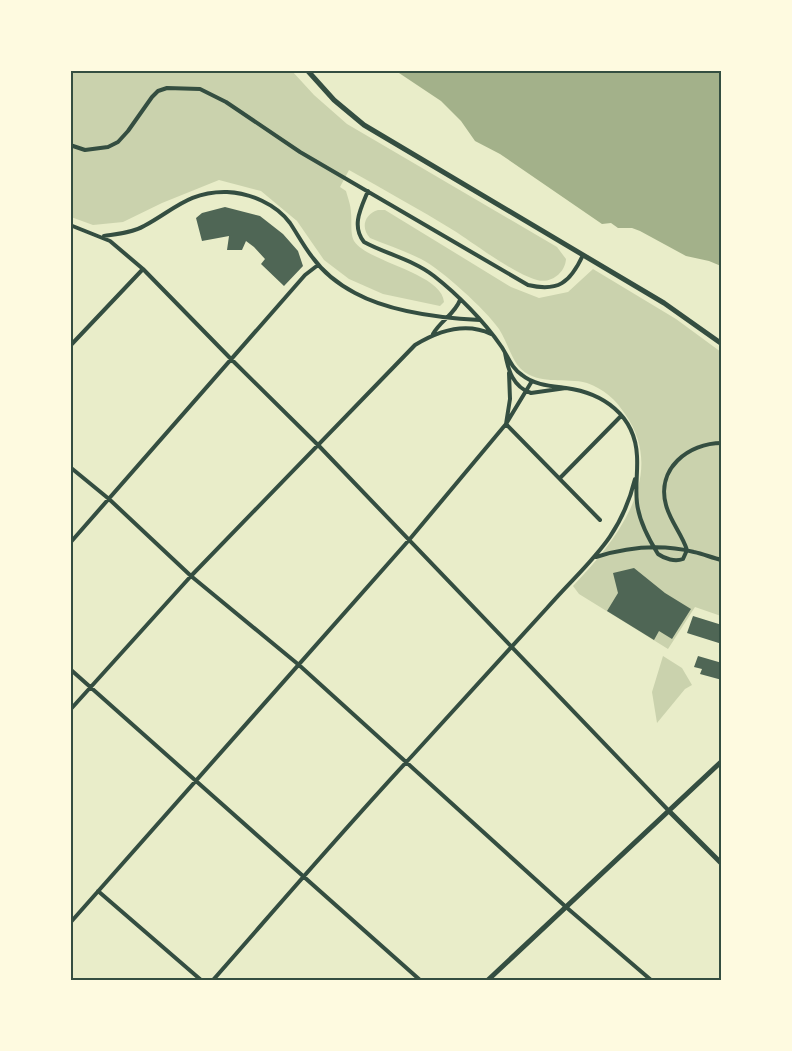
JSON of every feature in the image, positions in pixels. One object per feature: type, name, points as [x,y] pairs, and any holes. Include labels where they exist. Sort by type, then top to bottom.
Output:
[{"type":"street","points":[[307,70],[334,100],[364,125],[584,254],[664,303],[722,344]]},
{"type":"street","points":[[70,145],[85,150],[108,147],[118,142],[128,131],[158,91],[167,88],[200,89],[226,102],[279,139],[528,285],[552,288],[561,285],[570,278],[584,254]]},
{"type":"street","points":[[213,981],[406,762],[562,591],[596,557],[612,535],[631,498],[635,479],[638,463],[636,443],[631,430],[621,416],[601,398],[590,392],[532,381],[515,369],[480,320],[431,274],[364,242],[357,229],[359,214],[368,191]]},
{"type":"street","points":[[102,236],[143,227],[180,202],[208,192],[229,192],[256,198],[282,214],[318,265],[355,292],[376,302],[446,318],[480,320]]},
{"type":"street","points":[[70,225],[102,236],[120,248],[143,269],[319,446],[722,864]]},
{"type":"street","points":[[70,543],[231,359],[306,275],[318,265]]},
{"type":"street","points":[[70,346],[143,269]]},
{"type":"street","points":[[433,334],[454,312],[460,300]]},
{"type":"street","points":[[70,710],[191,576],[415,345],[433,334],[451,330],[475,328],[491,334]]},
{"type":"street","points":[[505,353],[510,399],[506,424]]},
{"type":"street","points":[[508,369],[517,384],[531,393],[566,388]]},
{"type":"street","points":[[70,923],[409,540],[506,424],[532,381]]},
{"type":"street","points":[[560,478],[621,416]]},
{"type":"street","points":[[506,424],[600,520]]},
{"type":"street","points":[[635,479],[640,517],[654,548],[662,557],[683,559],[687,550],[665,504],[663,493],[665,480],[675,461],[686,453],[710,443],[722,443]]},
{"type":"street","points":[[70,467],[109,499],[191,576],[299,664],[566,907],[651,981]]},
{"type":"street","points":[[596,557],[627,548],[654,548],[687,550],[722,560]]},
{"type":"street","points":[[70,669],[420,981]]},
{"type":"street","points":[[488,981],[722,761]]},
{"type":"street","points":[[98,891],[201,981]]},
{"type":"shaded area","points":[[70,71],[292,71],[314,95],[347,124],[557,247],[566,259],[565,264],[560,273],[552,279],[542,281],[528,277],[440,222],[349,170],[340,187],[346,191],[349,202],[354,241],[373,255],[431,283],[440,292],[444,302],[440,306],[383,294],[349,279],[324,260],[297,221],[261,191],[219,180],[123,222],[93,225],[71,217]]},
{"type":"shaded area","points":[[396,71],[721,71],[721,266],[686,256],[632,228],[618,228],[611,223],[602,224],[500,154],[475,141],[461,121],[441,101]]},
{"type":"shaded area","points":[[378,210],[385,210],[511,287],[539,298],[568,292],[593,269],[676,319],[721,352],[721,616],[695,607],[668,649],[579,594],[573,586],[620,529],[639,484],[641,461],[637,437],[625,414],[618,404],[593,385],[579,381],[536,378],[521,369],[493,321],[451,281],[421,259],[370,238],[365,230],[365,221]]},
{"type":"shaded area","points":[[663,656],[682,668],[692,685],[685,689],[657,723],[652,692]]},
{"type":"building","points":[[225,207],[260,216],[283,234],[298,251],[303,266],[284,286],[261,264],[265,259],[246,241],[242,250],[227,250],[229,236],[202,241],[196,218],[202,213]]},
{"type":"building","points":[[634,568],[665,593],[691,609],[672,639],[659,631],[654,640],[607,611],[618,593],[613,573]]},
{"type":"building","points":[[693,616],[722,625],[722,644],[687,633]]},
{"type":"building","points":[[698,656],[722,663],[722,680],[700,674],[702,669],[694,667]]}]
